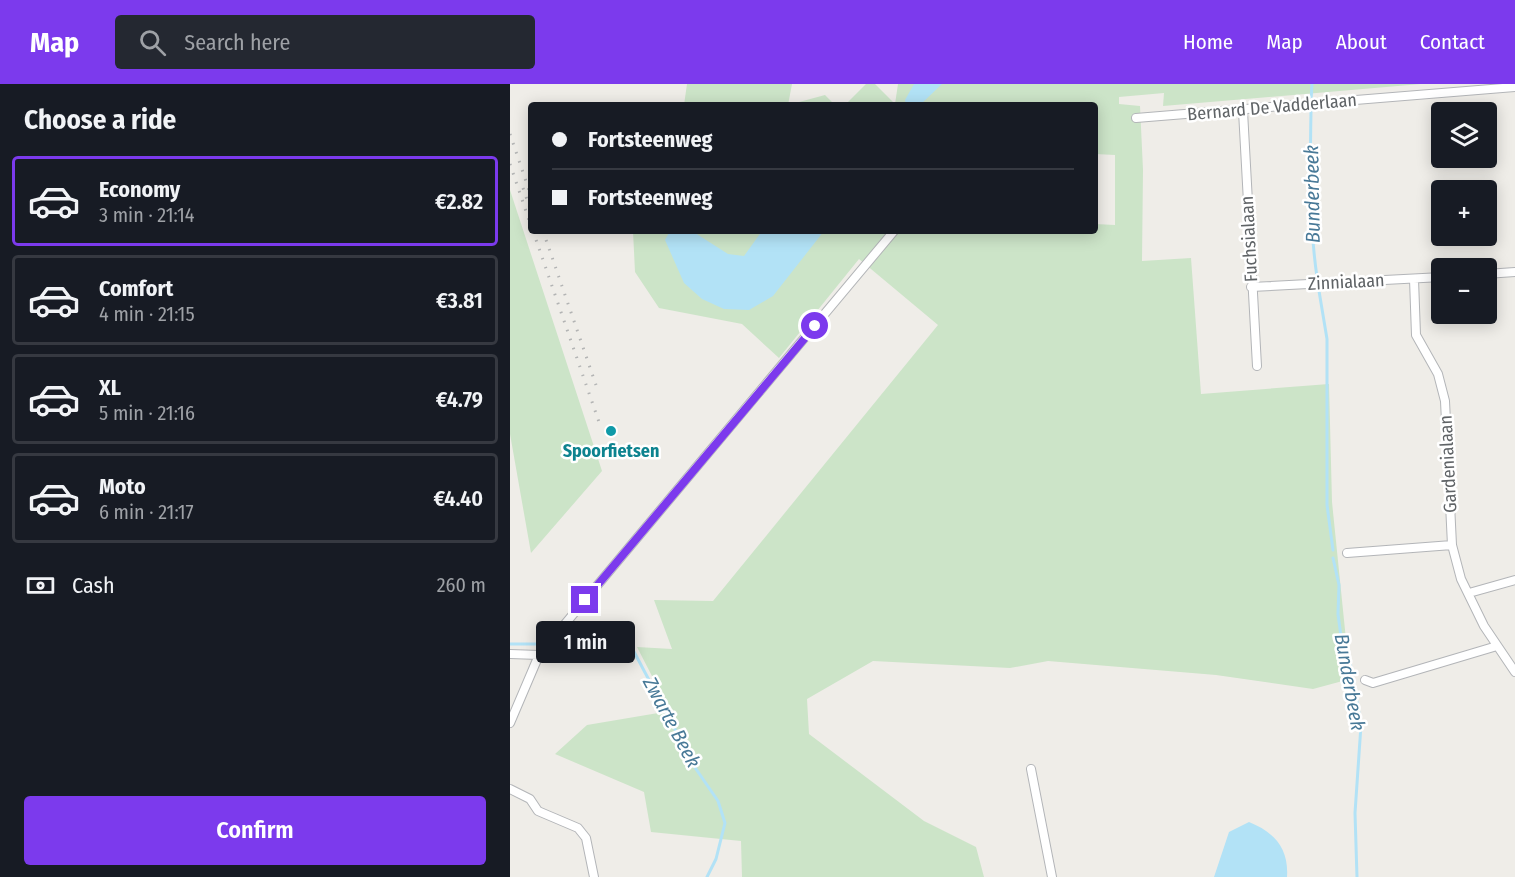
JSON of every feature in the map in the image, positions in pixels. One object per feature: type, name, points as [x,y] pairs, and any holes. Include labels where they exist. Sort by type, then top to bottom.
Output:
[{"type":"street","name":"Bernard De Vadderlaan","points":[[1136,118],[1515,87]]},
{"type":"street","name":"Fuchsialaan","points":[[1243,111],[1257,366]]},
{"type":"street","points":[[510,723],[539,655],[891,234]]},
{"type":"street","points":[[1497,273],[1515,272]]},
{"type":"street","name":"Zinnialaan","points":[[1251,287],[1431,278]]},
{"type":"street","name":"Gardenialaan","points":[[1414,279],[1416,335],[1438,374],[1444,401],[1452,545],[1461,579],[1497,646],[1515,672]]},
{"type":"street","points":[[1347,553],[1452,545]]},
{"type":"street","points":[[1469,593],[1515,580]]},
{"type":"street","points":[[1365,680],[1373,683],[1497,646]]},
{"type":"street","points":[[510,654],[539,655]]},
{"type":"street","points":[[1031,769],[1052,877]]},
{"type":"street","points":[[510,789],[530,799],[538,811],[578,828],[586,838],[594,877]]},
{"type":"green space","points":[[687,84],[792,84],[789,102],[684,102]]},
{"type":"green space","points":[[866,84],[875,84],[893,102],[848,102]]},
{"type":"green space","points":[[898,84],[1421,84],[1163,106],[1164,93],[1119,97],[1119,104],[1140,106],[1143,170],[1142,261],[1191,258],[1201,394],[1329,384],[1332,502],[1350,679],[1313,689],[1216,675],[1048,661],[1010,668],[873,661],[807,699],[809,734],[924,821],[976,847],[984,877],[742,877],[741,841],[651,832],[644,792],[555,754],[587,725],[670,711],[637,647],[672,649],[654,600],[713,601],[938,325],[859,259],[779,358],[742,324],[659,308],[635,272],[633,234],[1098,234],[1098,224],[1115,225],[1115,155],[1098,154],[1098,102],[895,102]]},
{"type":"green space","points":[[825,95],[832,102],[799,102]]},
{"type":"green space","points":[[510,190],[602,471],[531,553],[510,434]]},
{"type":"water","points":[[914,84],[942,84],[923,102],[905,102]]},
{"type":"water","points":[[668,234],[697,234],[728,254],[744,256],[760,234],[822,234],[773,296],[749,310],[724,309],[702,299],[684,283],[665,240]]},
{"type":"water","points":[[1249,822],[1266,831],[1278,842],[1285,858],[1287,877],[1214,877],[1229,832]]},
{"type":"waterway","name":"Bunderbeek","points":[[1311,101],[1312,84]]},
{"type":"waterway","name":"Bunderbeek","points":[[1311,111],[1311,215],[1317,277]]},
{"type":"waterway","name":"Bunderbeek","points":[[1319,291],[1327,339],[1327,505],[1333,550]]},
{"type":"waterway","name":"Bunderbeek","points":[[1333,558],[1339,585],[1338,614],[1342,644],[1351,667],[1361,725],[1355,813],[1357,877]]},
{"type":"waterway","name":"Zwarte Beek","points":[[510,644],[544,644]]},
{"type":"waterway","name":"Zwarte Beek","points":[[551,644],[631,646],[696,769],[718,801],[725,823],[716,859],[707,877]]},
{"type":"railway","points":[[510,134],[528,187]]},
{"type":"railway","points":[[510,164],[528,217]]},
{"type":"railway","points":[[523,188],[528,202]]},
{"type":"railway","points":[[534,234],[600,425]]},
{"type":"railway","points":[[544,234],[596,385]]},
{"type":"place","name":"Spoorfietsen","points":[[611,431]]},
{"type":"route","points":[[585,600],[815,326]]}]
